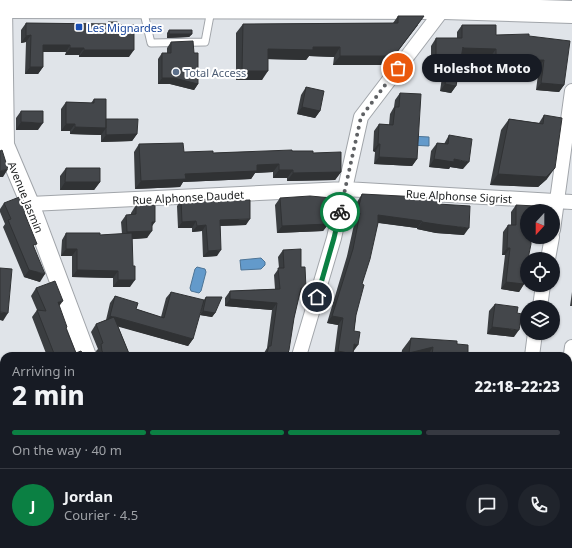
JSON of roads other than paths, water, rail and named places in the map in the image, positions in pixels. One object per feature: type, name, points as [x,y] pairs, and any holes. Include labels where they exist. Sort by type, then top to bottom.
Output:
[{"type":"main road","points":[[2,7],[40,4],[211,8],[444,4],[572,12]]},
{"type":"street","points":[[300,352],[334,238],[361,117],[444,4]]},
{"type":"street","name":"Avenue Jasmin","points":[[2,7],[2,145],[30,204],[86,352]]},
{"type":"street","points":[[557,204],[572,91]]},
{"type":"street","name":"Rue Alphonse Sigrist","points":[[345,189],[572,202]]},
{"type":"street","name":"Rue Alphonse Daudet","points":[[30,204],[345,189]]},
{"type":"street","points":[[533,352],[535,340]]},
{"type":"lane","points":[[143,7],[151,43],[205,42],[211,8]]},
{"type":"water","points":[[410,136],[429,137],[429,146],[409,145]]},
{"type":"water","points":[[261,258],[265,262],[265,265],[261,269],[241,270],[240,260]]},
{"type":"water","points":[[197,267],[205,269],[206,272],[201,291],[199,293],[191,291],[190,288],[195,269]]},
{"type":"place","name":"Les Mignardes","points":[[79,27]]},
{"type":"place","name":"Holeshot Moto","points":[[398,68]]},
{"type":"place","name":"Total Access","points":[[176,72]]}]
